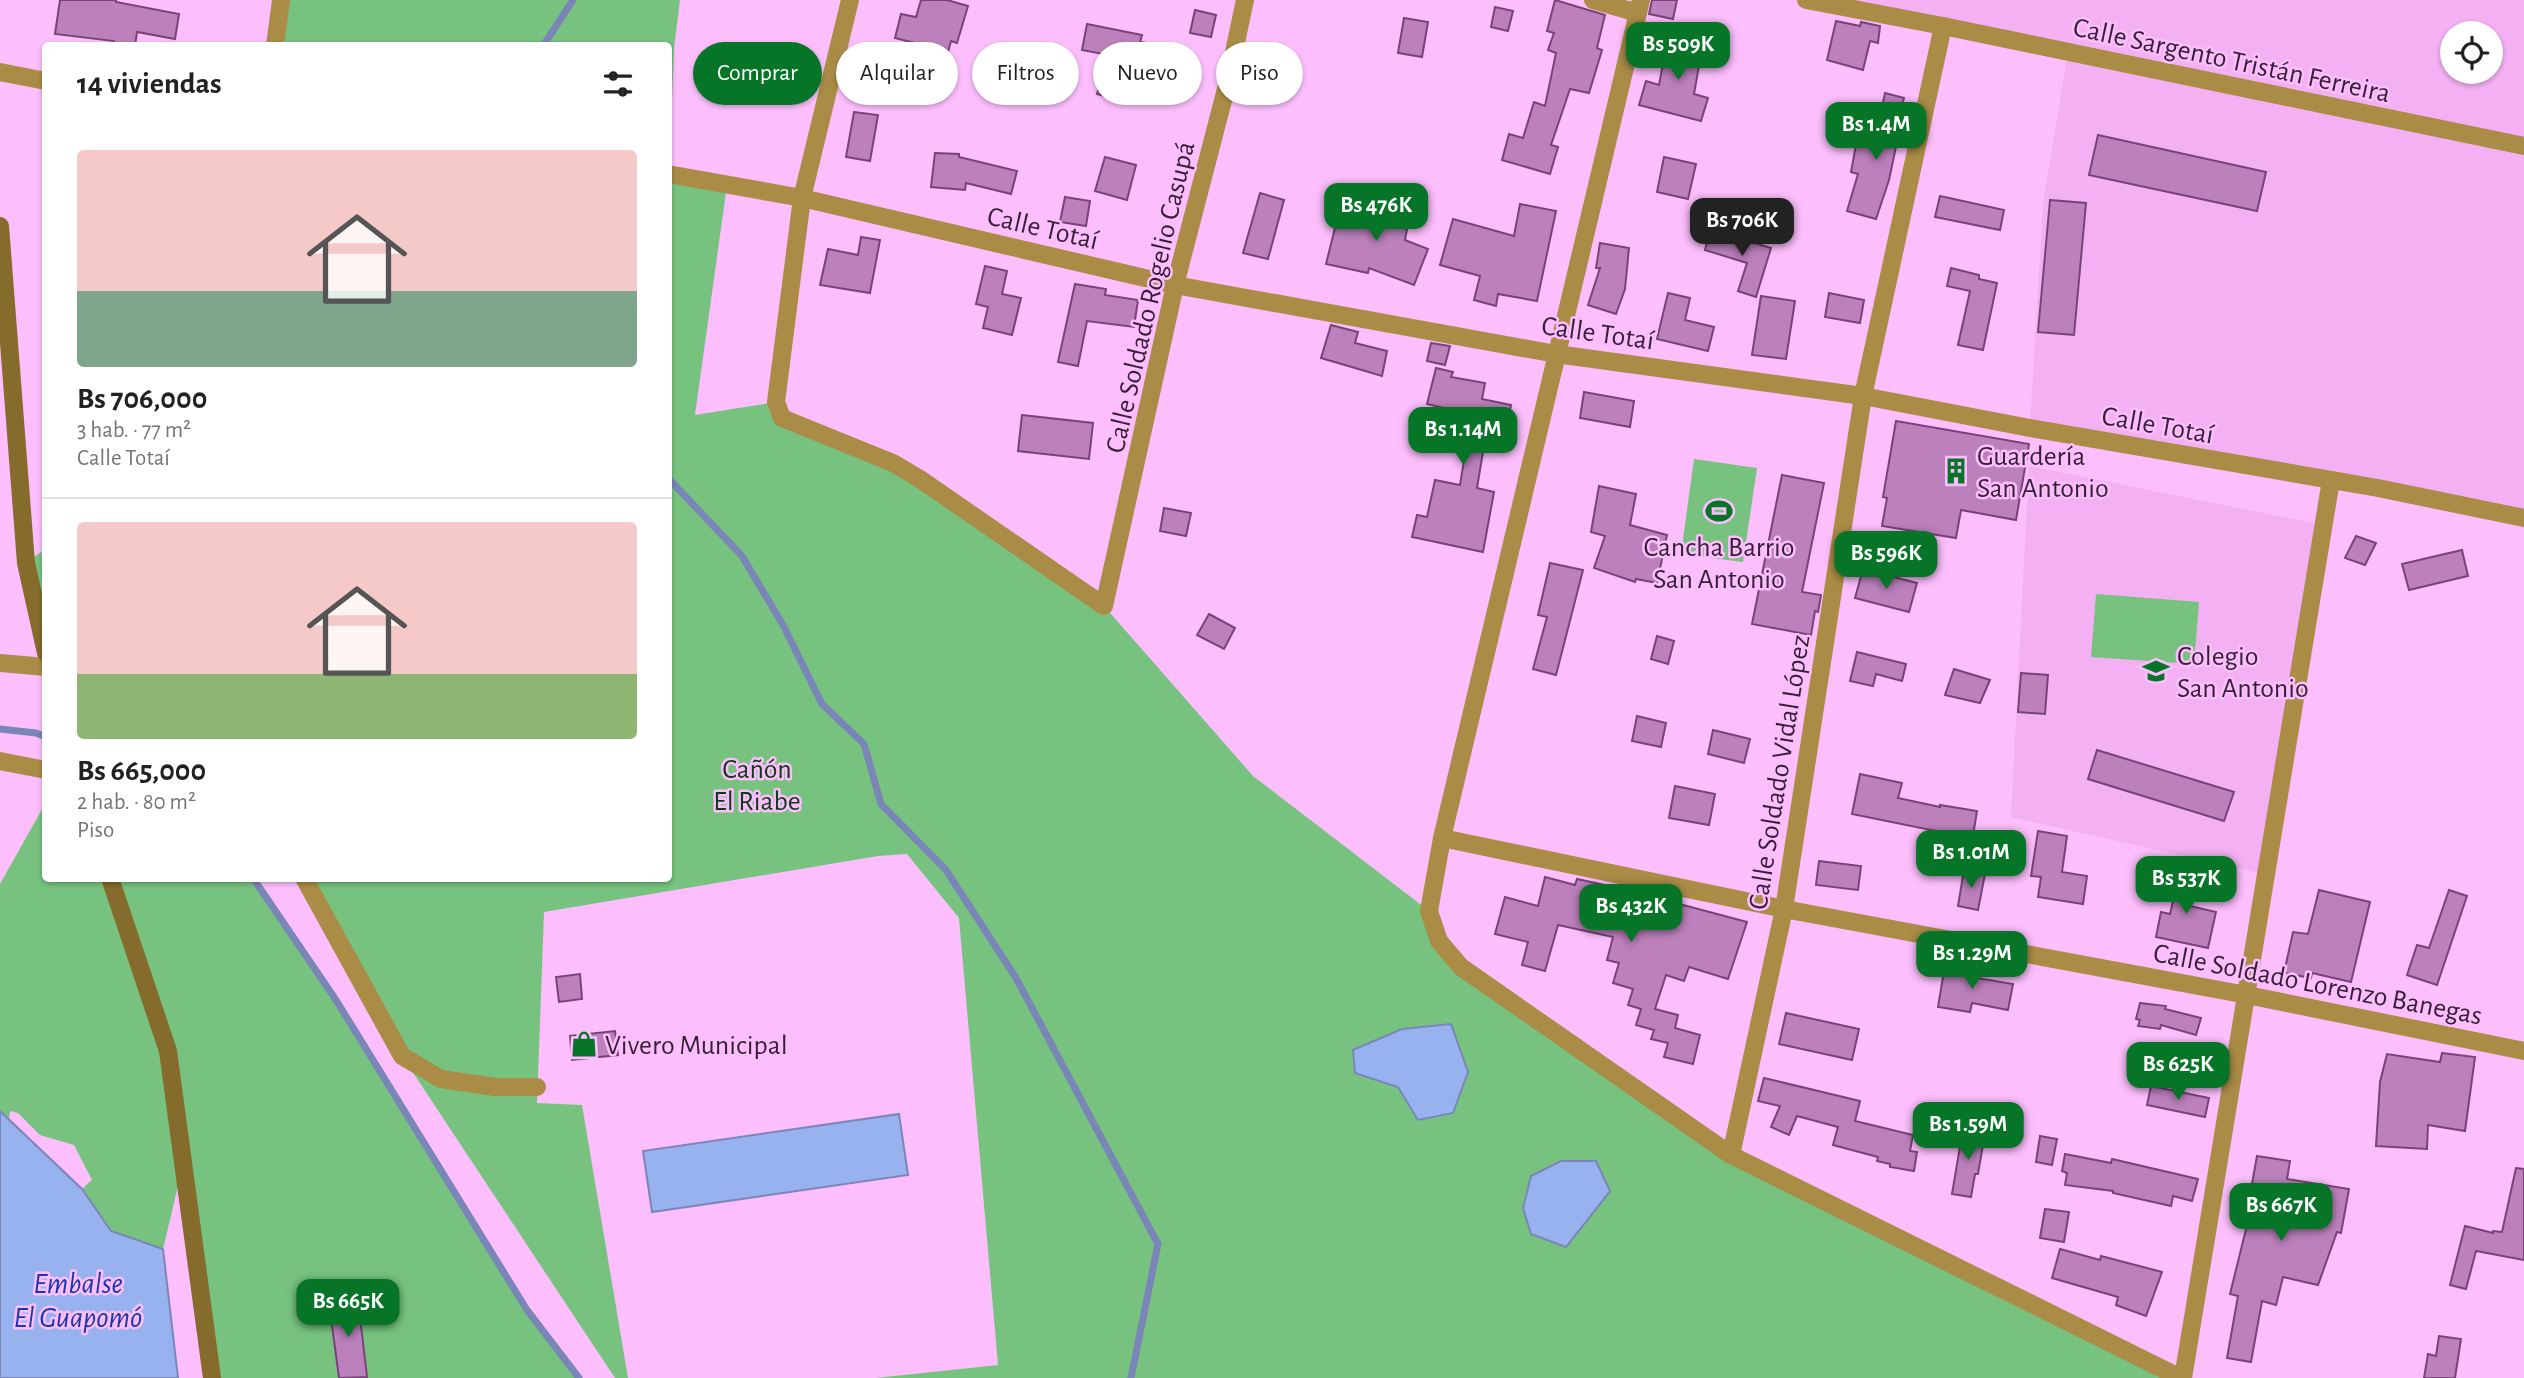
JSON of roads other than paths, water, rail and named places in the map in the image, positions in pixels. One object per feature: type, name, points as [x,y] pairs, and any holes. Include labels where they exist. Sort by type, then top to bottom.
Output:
[{"type":"main road","points":[[0,226],[26,563],[42,635]]},
{"type":"main road","points":[[111,882],[168,1051],[212,1378]]},
{"type":"street","points":[[276,42],[281,0]]},
{"type":"street","points":[[802,198],[850,0]]},
{"type":"street","name":"Calle Soldado Rogelio Casupá","points":[[802,198],[776,402],[782,418],[893,463],[1104,606],[1175,285],[1227,85],[1245,0]]},
{"type":"street","points":[[1593,0],[1639,6],[1442,838],[1429,911],[1439,941],[1461,967],[1731,1155],[2182,1378],[2331,480]]},
{"type":"street","name":"Calle Sargento Tristán Ferreira","points":[[1807,0],[2524,146]]},
{"type":"street","name":"Calle Soldado Vidal López","points":[[1731,1155],[1784,909],[1864,396],[1943,26]]},
{"type":"street","points":[[0,72],[42,80]]},
{"type":"street","name":"Calle Totaí","points":[[672,175],[802,198],[1175,285],[1556,354],[1864,396],[2030,428],[2331,480],[2524,518]]},
{"type":"street","points":[[0,663],[42,667]]},
{"type":"street","points":[[0,761],[42,769]]},
{"type":"street","name":"Calle Soldado Lorenzo Banegas","points":[[1442,838],[1784,909],[2247,995],[2524,1051]]},
{"type":"street","points":[[306,882],[402,1056],[441,1079],[495,1087],[537,1087]]},
{"type":"water","points":[[1451,1024],[1468,1072],[1453,1113],[1418,1120],[1398,1087],[1355,1073],[1353,1050],[1402,1029]]},
{"type":"water","name":"Embalse El Guapomó","points":[[0,1111],[82,1189],[111,1231],[163,1249],[178,1378],[0,1378]]},
{"type":"water","points":[[899,1114],[908,1175],[652,1212],[643,1151]]},
{"type":"water","points":[[1561,1161],[1596,1161],[1610,1191],[1566,1247],[1531,1234],[1523,1208],[1531,1176]]},
{"type":"waterway","points":[[546,42],[573,0]]},
{"type":"waterway","points":[[672,482],[742,556],[783,625],[822,704],[864,744],[881,804],[946,870],[1016,978],[1158,1244],[1131,1378]]},
{"type":"waterway","points":[[0,729],[42,735]]},
{"type":"waterway","points":[[256,882],[336,1000],[527,1310],[579,1378]]},
{"type":"place","name":"Guardería San Antonio","points":[[1956,471]]},
{"type":"place","name":"Cancha Barrio San Antonio","points":[[1719,511]]},
{"type":"place","name":"Colegio San Antonio","points":[[2156,671]]},
{"type":"place","name":"Vivero Municipal","points":[[584,1044]]},
{"type":"park label","name":"Cañón El Riabe","points":[[757,784]]}]
